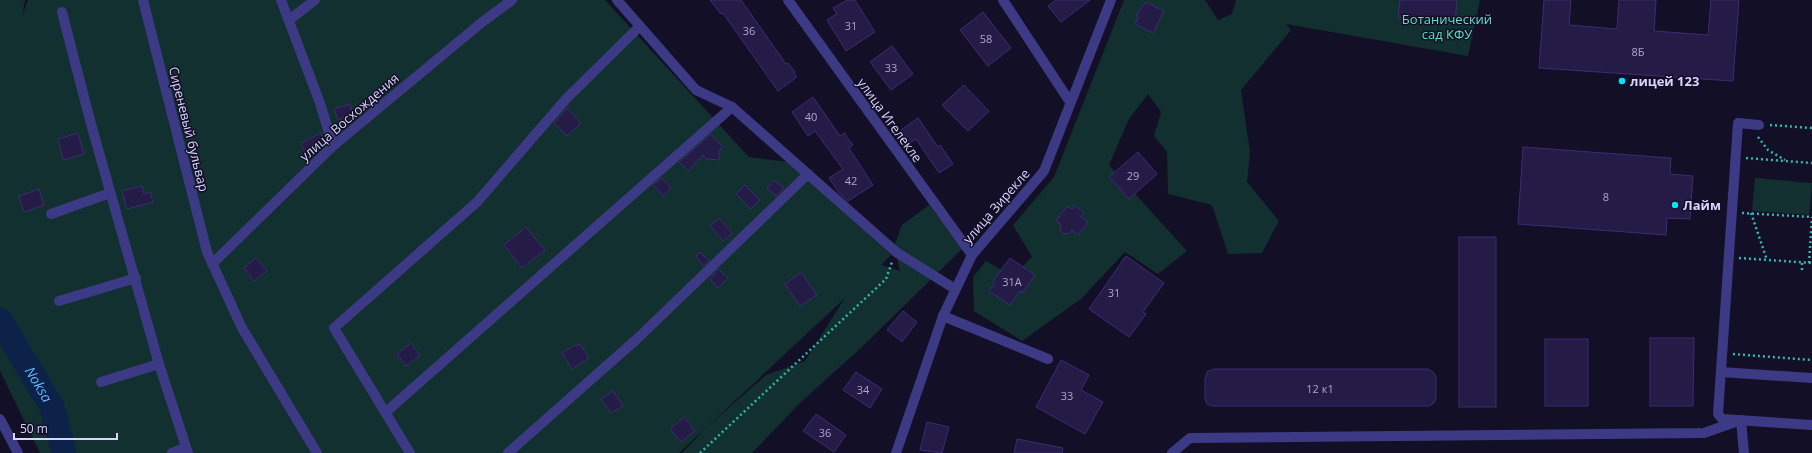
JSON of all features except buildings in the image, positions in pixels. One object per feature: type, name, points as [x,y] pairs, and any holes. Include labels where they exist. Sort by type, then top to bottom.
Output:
[{"type":"street","name":"Сиреневый бульвар","points":[[143,0],[195,206],[212,264],[242,328],[317,453]]},
{"type":"street","points":[[281,0],[320,103],[333,146]]},
{"type":"street","points":[[289,20],[315,0]]},
{"type":"street","name":"улица Восхождения","points":[[212,264],[333,146],[481,23],[512,0]]},
{"type":"street","points":[[617,0],[639,27],[696,90],[732,107],[896,252],[955,289]]},
{"type":"street","name":"улица Игелекле","points":[[788,0],[972,255]]},
{"type":"street","points":[[1003,0],[1070,102]]},
{"type":"street","name":"улица Зирекле","points":[[896,453],[943,316],[955,289],[972,255],[1044,171],[1111,0]]},
{"type":"street","points":[[62,12],[110,193],[136,278],[159,364],[186,451],[172,453]]},
{"type":"street","points":[[410,453],[334,328],[477,202],[566,99],[639,27]]},
{"type":"street","points":[[386,412],[732,107]]},
{"type":"street","points":[[1757,124],[1738,123],[1719,416],[1722,419],[1812,425]]},
{"type":"street","points":[[508,453],[638,338],[808,174]]},
{"type":"street","points":[[51,214],[110,193]]},
{"type":"street","points":[[59,301],[136,278]]},
{"type":"street","points":[[943,316],[1048,359]]},
{"type":"street","points":[[101,382],[159,364]]},
{"type":"street","points":[[1721,372],[1812,378]]},
{"type":"street","points":[[0,419],[18,453]]},
{"type":"street","points":[[1172,453],[1190,438],[1704,433],[1741,420]]},
{"type":"street","points":[[1741,420],[1744,453]]},
{"type":"path","points":[[1788,161],[1775,155],[1763,145],[1758,137],[1757,124],[1812,128]]},
{"type":"path","points":[[1736,158],[1812,163]]},
{"type":"path","points":[[1729,258],[1810,263],[1812,217],[1732,212]]},
{"type":"path","points":[[1751,213],[1767,260]]},
{"type":"path","points":[[700,453],[886,279],[896,252]]},
{"type":"path","points":[[1802,263],[1802,270]]},
{"type":"path","points":[[1722,354],[1812,360]]},
{"type":"green space","points":[[0,0],[25,0],[22,16],[28,0],[605,0],[749,157],[789,162],[891,255],[881,265],[900,271],[894,246],[902,225],[929,205],[962,249],[862,347],[801,402],[752,453],[682,453],[707,427],[766,375],[805,361],[845,298],[679,453],[40,453],[0,371]]},
{"type":"green space","name":"Ботанический сад КФУ","points":[[1124,0],[1205,0],[1218,20],[1232,14],[1236,0],[1480,0],[1468,56],[1286,24],[1291,30],[1241,90],[1250,152],[1247,182],[1279,221],[1262,253],[1228,254],[1212,205],[1168,194],[1167,152],[1154,136],[1161,112],[1148,94],[1129,119],[1109,165],[1187,251],[1158,274],[1125,252],[1081,299],[1022,341],[974,311],[973,277],[986,261],[1012,276],[1032,257],[1013,225],[1054,177]]},
{"type":"green space","points":[[1755,178],[1812,183],[1809,215],[1752,211]]},
{"type":"waterway","name":"Noksa","points":[[0,320],[52,407],[64,453]]},
{"type":"place","name":"лицей 123","points":[[1622,81]]},
{"type":"place","name":"Лайм","points":[[1675,205]]}]
